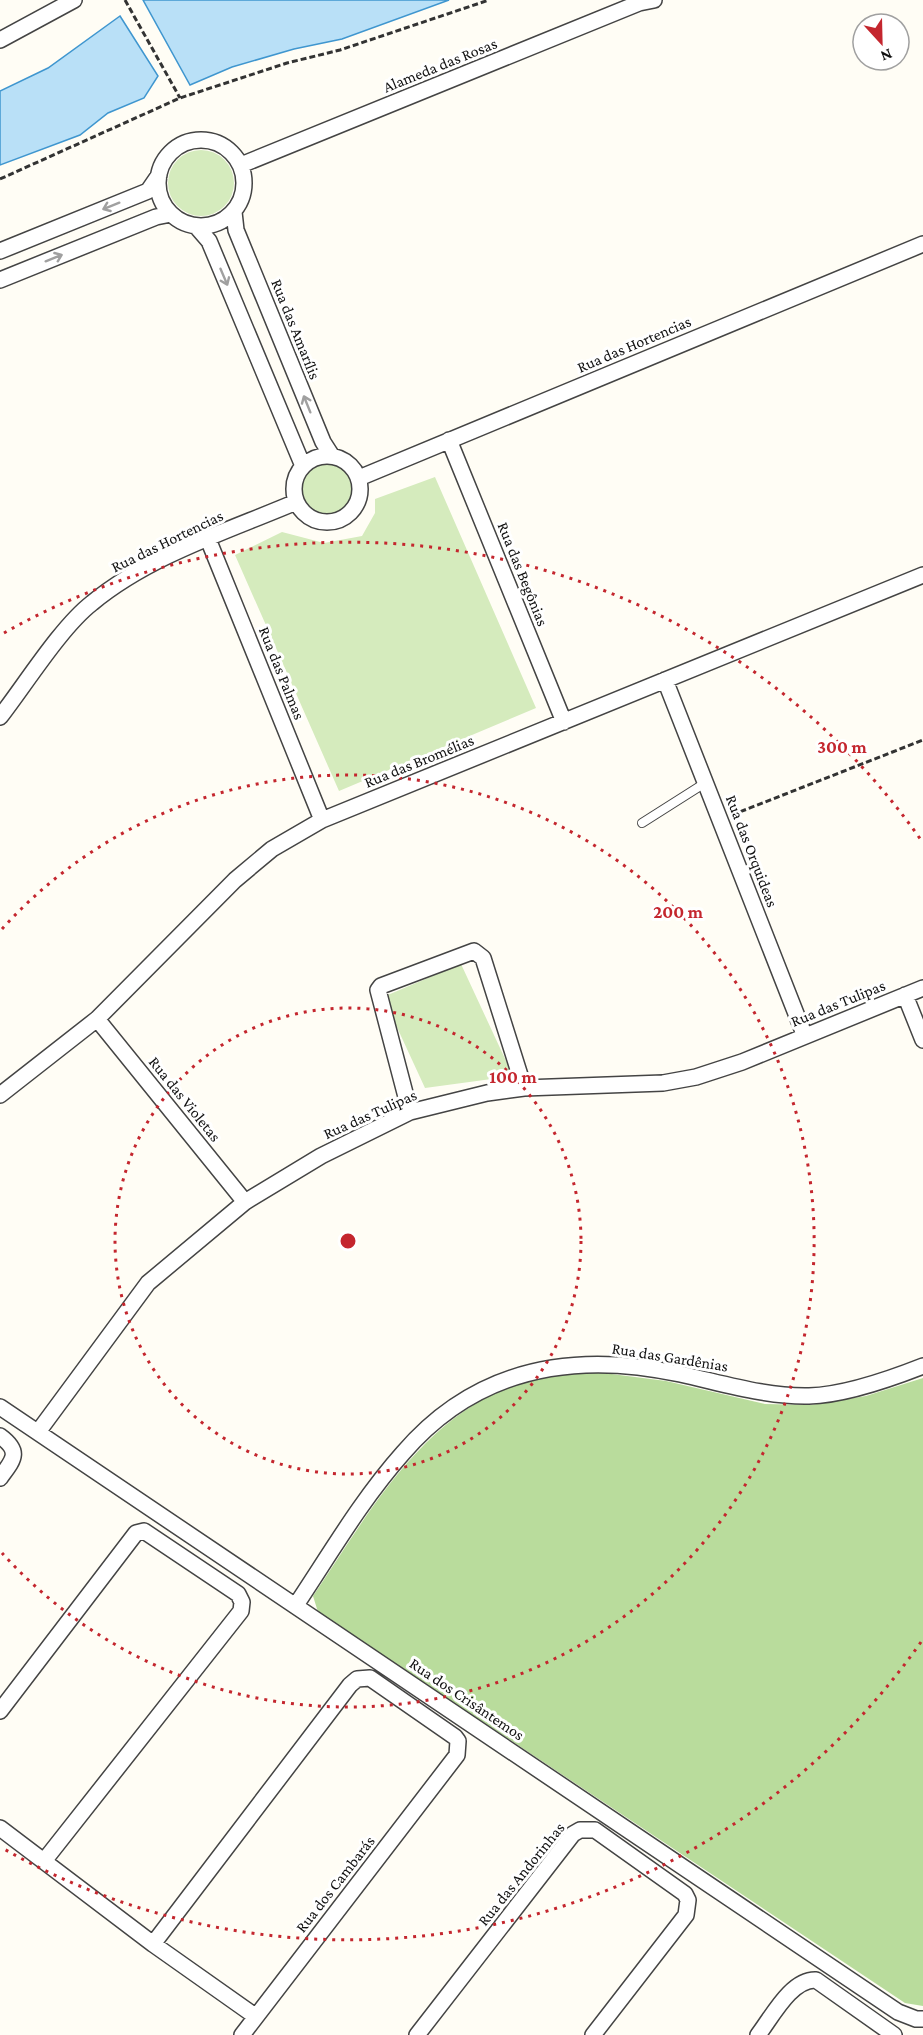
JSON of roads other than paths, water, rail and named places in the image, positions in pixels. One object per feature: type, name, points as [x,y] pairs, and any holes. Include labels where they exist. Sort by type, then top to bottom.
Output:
[{"type":"street","points":[[2,35],[74,0]]},
{"type":"street","name":"Alameda das Rosas","points":[[241,165],[620,11],[654,0]]},
{"type":"street","points":[[0,251],[148,191],[166,159],[179,146],[196,140],[214,142],[230,151],[241,165],[245,182],[242,198],[234,212],[217,224],[196,226],[182,222],[171,214],[160,196],[159,175]]},
{"type":"street","name":"Rua das Amarílis","points":[[234,212],[236,230],[323,442],[332,456]]},
{"type":"street","points":[[0,280],[156,217],[171,214]]},
{"type":"street","points":[[196,226],[209,241],[303,466]]},
{"type":"street","name":"Rua das Hortencias","points":[[359,478],[923,244]]},
{"type":"street","name":"Rua das Begônias","points":[[449,440],[564,722]]},
{"type":"street","points":[[332,456],[348,464],[359,478],[359,500],[345,518],[322,522],[311,519],[296,502],[295,483],[303,466],[322,457],[332,456]]},
{"type":"street","name":"Rua das Hortencias","points":[[0,717],[90,604],[119,582],[208,539],[296,502]]},
{"type":"street","name":"Rua das Palmas","points":[[208,539],[322,820]]},
{"type":"street","name":"Rua das Bromélias","points":[[0,1095],[97,1019],[235,880],[272,849],[322,820],[923,575]]},
{"type":"street","name":"Rua das Orquideas","points":[[665,680],[707,782],[804,1035]]},
{"type":"street","points":[[410,1112],[378,990],[381,986],[474,951],[483,958],[524,1088]]},
{"type":"street","name":"Rua das Tulipas","points":[[38,1432],[148,1282],[245,1202],[321,1156],[410,1112],[487,1093],[524,1088],[663,1083],[696,1077],[742,1062],[923,988]]},
{"type":"street","points":[[905,995],[923,1040]]},
{"type":"street","name":"Rua das Violetas","points":[[97,1019],[245,1202]]},
{"type":"street","name":"Rua das Gardênias","points":[[296,1605],[379,1482],[404,1452],[432,1424],[470,1396],[512,1378],[548,1367],[595,1363],[665,1371],[767,1393],[810,1396],[861,1386],[923,1366]]},
{"type":"street","name":"Rua dos Crisântemos","points":[[0,1407],[898,2012],[919,2019]]},
{"type":"street","points":[[0,1436],[12,1446],[14,1453],[14,1460],[0,1478]]},
{"type":"street","points":[[0,1711],[136,1533],[144,1531],[238,1594],[242,1602],[241,1611],[44,1861]]},
{"type":"street","name":"Rua dos Cambarás","points":[[153,1944],[350,1685],[357,1679],[370,1678],[455,1737],[458,1742],[457,1755],[242,2035]]},
{"type":"street","points":[[0,1828],[153,1944],[255,2016]]},
{"type":"street","name":"Rua das Andorinhas","points":[[417,2035],[573,1834],[588,1829],[595,1830],[676,1888],[688,1900],[686,1915],[593,2035]]},
{"type":"street","points":[[758,2035],[795,1988],[808,1980],[816,1980],[894,2035]]},
{"type":"lane","points":[[642,823],[707,782]]},
{"type":"water","points":[[143,0],[449,0],[342,39],[294,49],[232,67],[190,85]]},
{"type":"water","points":[[120,16],[158,76],[144,98],[108,113],[80,135],[0,165],[0,91],[48,68]]}]
